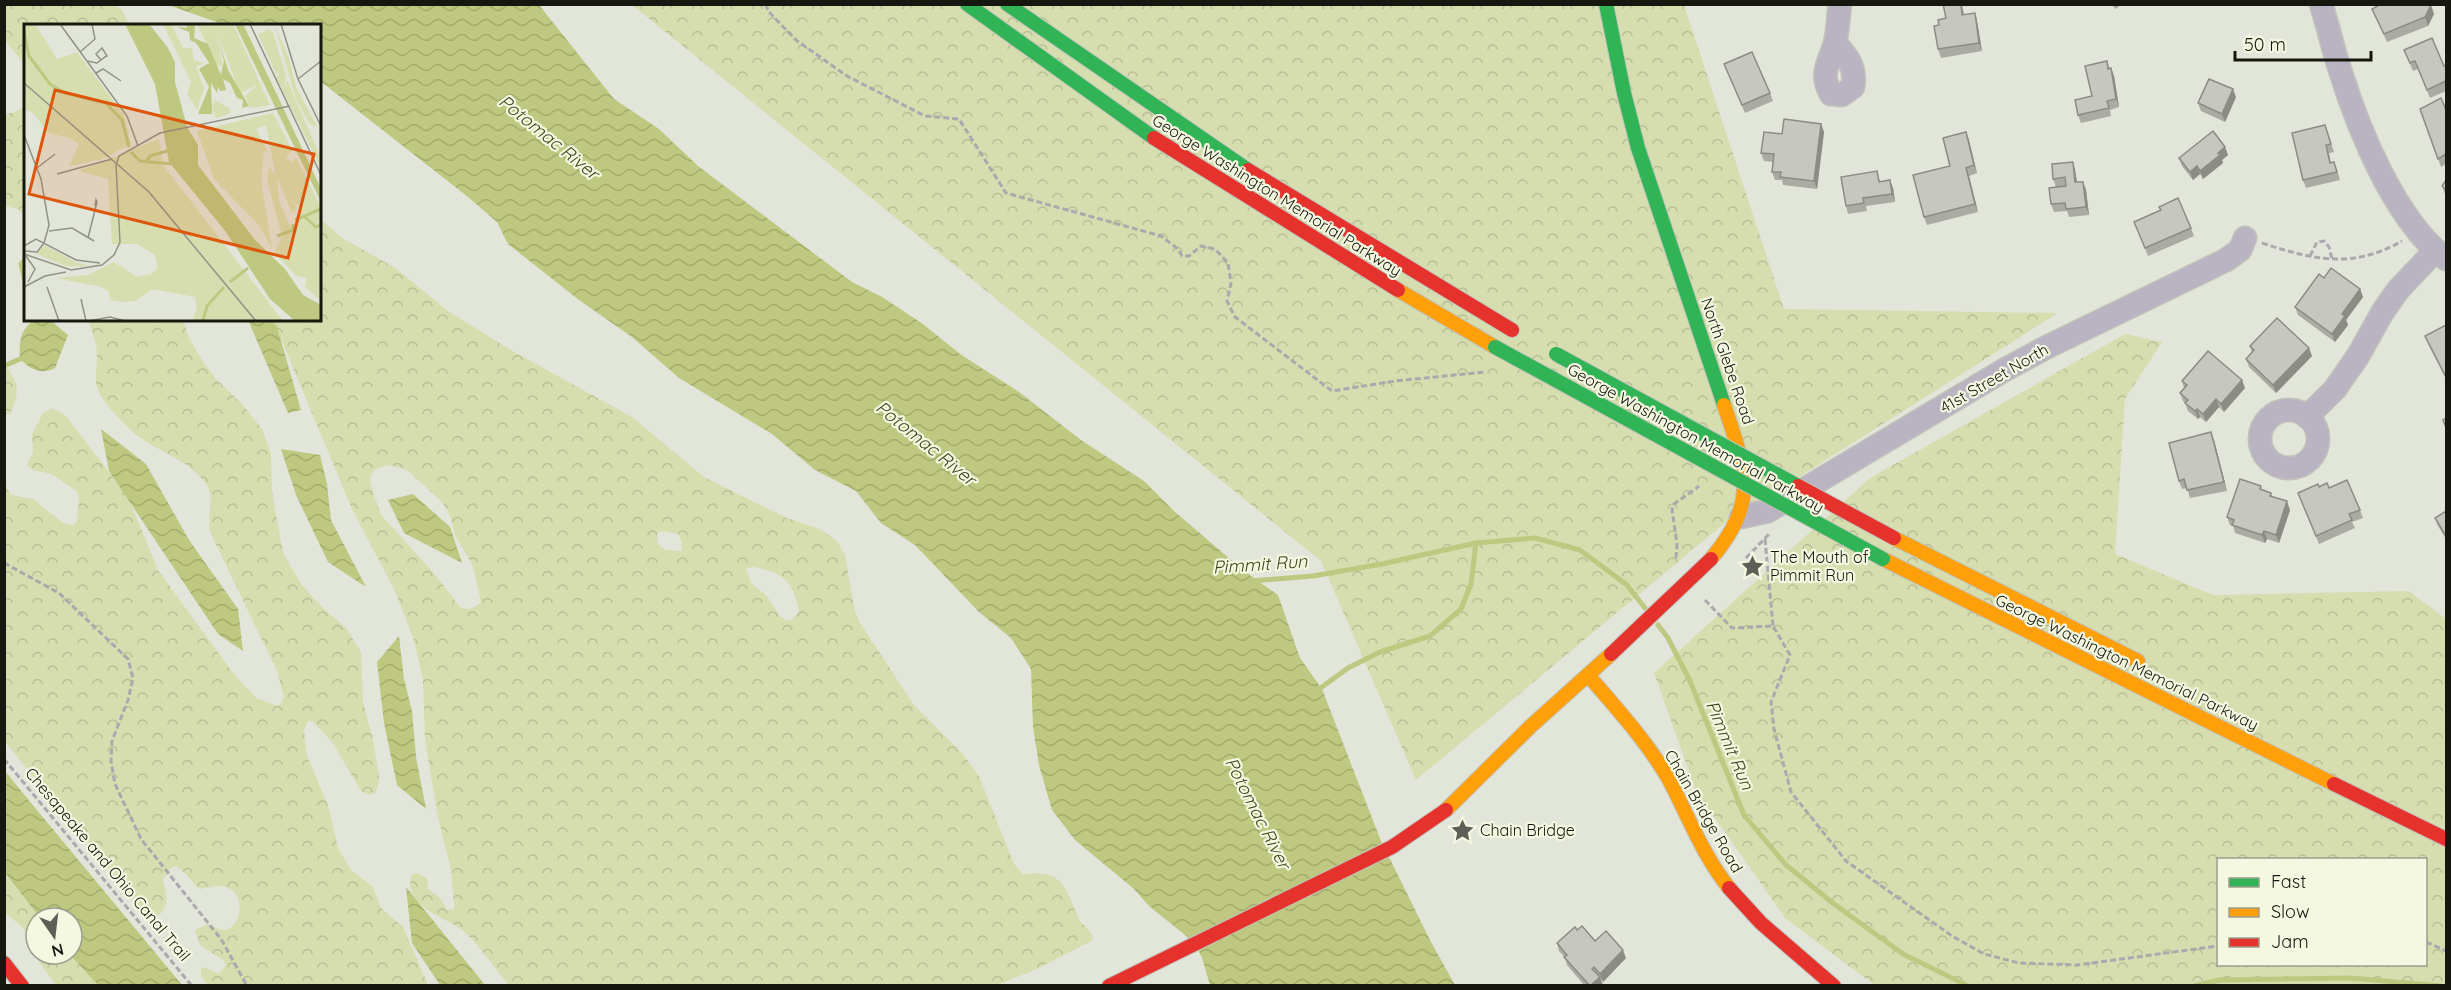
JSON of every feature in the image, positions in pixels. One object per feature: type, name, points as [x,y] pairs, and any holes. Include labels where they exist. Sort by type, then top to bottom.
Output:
[{"type":"main road","name":"George Washington Memorial Parkway","points":[[967,4],[1156,140],[1385,283],[1495,347],[1883,559],[2446,839]]},
{"type":"main road","name":"George Washington Memorial Parkway","points":[[1007,4],[1268,183],[1517,333]]},
{"type":"main road","name":"North Glebe Road","points":[[1588,675],[1711,559],[1730,537],[1741,517],[1746,487],[1740,451],[1638,148],[1606,4]]},
{"type":"main road","name":"George Washington Memorial Parkway","points":[[1543,347],[1894,538],[2152,668]]},
{"type":"main road","points":[[1109,986],[1392,847],[1428,826],[1458,802],[1518,739],[1588,675]]},
{"type":"main road","name":"Chain Bridge Road","points":[[1588,675],[1657,760],[1702,849],[1722,880],[1755,917],[1834,986]]},
{"type":"main road","points":[[4,963],[22,986]]},
{"type":"street","points":[[1835,43],[1840,4]]},
{"type":"street","points":[[2307,417],[2335,389],[2398,290],[2441,255],[2416,231],[2384,178],[2354,111],[2339,69],[2321,4]]},
{"type":"street","name":"41st Street North","points":[[1741,517],[1762,514],[2016,363],[2226,260],[2240,249],[2246,238]]},
{"type":"path","points":[[766,4],[768,11],[796,40],[847,76],[925,116],[959,119],[1006,193],[1161,236],[1178,249],[1182,256],[1189,256],[1201,246],[1215,249],[1228,263],[1230,283],[1227,301],[1235,317],[1332,391],[1395,381],[1488,372]]},
{"type":"path","points":[[2246,238],[2310,256],[2349,260],[2380,253],[2416,231]]},
{"type":"path","points":[[2310,256],[2317,242],[2324,241],[2329,247],[2332,259]]},
{"type":"path","points":[[1682,566],[1676,558],[1677,544],[1672,508],[1674,504],[1699,488],[1700,479]]},
{"type":"path","points":[[1742,563],[1777,525],[1788,499]]},
{"type":"path","points":[[1765,539],[1773,626],[1790,655],[1771,702],[1774,729],[1791,792],[1846,861],[1952,936],[1984,954],[2019,963],[2078,965],[2217,946]]},
{"type":"path","points":[[4,563],[59,593],[128,659],[133,678],[131,689],[112,741],[111,760],[115,784],[141,839],[221,939],[247,986]]},
{"type":"path","points":[[1705,599],[1732,628],[1773,626]]},
{"type":"path","name":"Chesapeake and Ohio Canal Trail","points":[[4,759],[192,986]]},
{"type":"path","points":[[2427,942],[2446,951]]},
{"type":"green space","points":[[4,5],[115,5],[122,10],[129,24],[24,24],[24,64],[5,40]]},
{"type":"green space","points":[[632,5],[1684,5],[1784,309],[2058,313],[1720,527],[1416,780],[1321,561]]},
{"type":"green space","points":[[24,107],[24,215],[18,209],[4,206],[5,114]]},
{"type":"green space","points":[[321,220],[342,238],[394,267],[448,311],[509,349],[632,417],[704,477],[787,518],[820,529],[837,541],[845,555],[855,611],[860,623],[914,705],[963,754],[979,776],[1014,864],[1023,874],[1047,874],[1061,882],[1093,940],[1037,969],[997,985],[509,985],[468,935],[421,905],[414,897],[411,888],[411,876],[416,873],[427,878],[428,889],[440,898],[447,910],[454,909],[451,870],[437,813],[425,740],[423,680],[414,640],[394,589],[352,509],[273,321],[321,321]],"holes":[[[389,465],[407,470],[442,502],[449,513],[455,535],[473,566],[481,602],[474,607],[469,609],[460,607],[432,571],[381,515],[370,483],[371,475],[375,469]],[[660,531],[678,534],[682,551],[665,550],[658,544],[657,534]],[[754,567],[773,572],[786,580],[794,593],[799,612],[791,620],[780,616],[767,596],[751,583],[746,568]]]},
{"type":"green space","points":[[88,321],[183,321],[189,338],[203,362],[262,429],[271,454],[272,491],[283,553],[301,584],[346,628],[361,652],[363,702],[379,776],[375,793],[368,795],[361,791],[332,742],[312,721],[308,721],[304,730],[307,756],[328,805],[338,848],[351,870],[373,887],[381,908],[403,927],[428,985],[208,985],[201,977],[201,969],[204,967],[219,974],[226,965],[223,960],[200,945],[195,930],[207,924],[223,930],[231,928],[240,908],[235,893],[229,888],[219,886],[200,889],[175,866],[163,879],[166,898],[164,908],[161,913],[150,919],[5,742],[4,483],[11,495],[33,499],[63,523],[73,525],[77,522],[79,497],[77,492],[52,474],[33,470],[27,465],[33,452],[32,434],[43,413],[52,408],[66,416],[128,497],[158,570],[233,673],[256,698],[278,706],[284,697],[277,671],[210,532],[208,487],[184,463],[134,433],[106,404],[97,388],[97,351]]},
{"type":"green space","points":[[2125,334],[2162,342],[2125,399],[2115,554],[2213,595],[2409,591],[2446,619],[2446,985],[1874,985],[1785,918],[1696,791],[1654,673],[1870,478]]},
{"type":"green space","points":[[4,354],[17,387],[15,402],[10,414],[5,414]]},
{"type":"green space","points":[[4,873],[30,906],[24,906],[24,929],[5,912]]},
{"type":"green space","points":[[42,966],[80,966],[98,985],[57,986]]},
{"type":"water","name":"Potomac River","points":[[168,5],[539,5],[614,99],[659,129],[698,166],[852,282],[882,297],[923,324],[960,354],[1019,392],[1081,440],[1144,481],[1174,511],[1244,571],[1278,595],[1300,658],[1322,689],[1381,841],[1455,985],[1210,985],[1195,943],[1149,906],[1134,889],[1075,840],[1052,810],[1039,765],[1033,727],[1031,669],[1011,638],[979,612],[915,545],[881,523],[856,491],[815,470],[772,434],[679,378],[632,337],[579,300],[508,244],[497,222],[321,82],[321,24],[222,24]]},
{"type":"water","points":[[33,321],[51,321],[68,335],[55,368],[45,371],[36,370],[20,359],[21,337]]},
{"type":"water","points":[[248,321],[273,321],[277,327],[301,410],[288,413]]},
{"type":"water","points":[[101,429],[146,464],[189,540],[238,609],[243,651],[218,634],[109,471]]},
{"type":"water","points":[[281,449],[320,455],[327,484],[331,520],[366,587],[328,562],[296,495]]},
{"type":"water","points":[[413,494],[450,527],[462,563],[404,533],[388,500]]},
{"type":"water","points":[[399,636],[404,679],[412,711],[416,757],[426,809],[397,785],[384,723],[377,662]]},
{"type":"water","points":[[5,771],[182,985],[98,985],[80,966],[84,966],[84,906],[31,906],[5,873]]},
{"type":"water","points":[[406,887],[485,985],[440,985],[412,943]]},
{"type":"building","points":[[1943,4],[1961,4],[1962,15],[1975,13],[1979,43],[1938,49],[1934,26],[1939,25],[1938,20],[1946,18]]},
{"type":"building","points":[[2381,4],[2431,5],[2425,17],[2384,34],[2372,9]]},
{"type":"building","points":[[2432,38],[2444,66],[2446,65],[2446,81],[2427,90],[2415,61],[2410,63],[2404,50]]},
{"type":"building","points":[[1752,52],[1770,93],[1742,105],[1724,64]]},
{"type":"building","points":[[2107,61],[2108,69],[2111,68],[2116,99],[2107,101],[2109,108],[2078,115],[2075,100],[2092,96],[2085,66]]},
{"type":"building","points":[[2209,79],[2233,89],[2222,114],[2198,103]]},
{"type":"building","points":[[2441,98],[2446,110],[2446,154],[2438,159],[2420,109]]},
{"type":"building","points":[[1784,119],[1821,124],[1814,181],[1780,177],[1781,172],[1772,172],[1774,154],[1761,153],[1764,132],[1782,134]]},
{"type":"building","points":[[2325,125],[2331,144],[2326,145],[2330,163],[2334,162],[2337,172],[2303,180],[2292,133]]},
{"type":"building","points":[[2213,131],[2225,147],[2218,153],[2220,155],[2200,171],[2197,166],[2190,172],[2179,158]]},
{"type":"building","points":[[1966,132],[1974,165],[1966,168],[1975,204],[1924,217],[1913,175],[1950,166],[1943,138]]},
{"type":"building","points":[[2073,162],[2075,182],[2083,182],[2086,207],[2066,209],[2065,203],[2051,204],[2049,188],[2066,186],[2065,177],[2053,179],[2052,164]]},
{"type":"building","points":[[1877,171],[1879,182],[1890,180],[1892,194],[1863,198],[1864,203],[1846,206],[1841,177]]},
{"type":"building","points":[[2178,198],[2191,228],[2145,248],[2134,222],[2161,210],[2159,207]]},
{"type":"building","points":[[2331,268],[2360,289],[2342,314],[2345,316],[2332,334],[2295,307],[2319,274],[2324,278]]},
{"type":"building","points":[[2277,318],[2309,348],[2273,385],[2246,359],[2254,350],[2250,346]]},
{"type":"building","points":[[2446,325],[2446,377],[2425,336]]},
{"type":"building","points":[[2208,351],[2242,380],[2221,404],[2216,399],[2203,414],[2185,403],[2188,400],[2180,393],[2187,385],[2182,381]]},
{"type":"building","points":[[2211,432],[2224,482],[2187,490],[2184,479],[2179,481],[2169,443]]},
{"type":"building","points":[[2240,479],[2261,486],[2260,489],[2271,493],[2270,496],[2287,501],[2276,535],[2264,531],[2262,535],[2232,525],[2234,520],[2227,517]]},
{"type":"building","points":[[2347,480],[2360,510],[2349,514],[2352,520],[2316,536],[2298,493],[2318,484],[2319,487],[2327,483],[2329,488]]},
{"type":"building","points":[[2446,511],[2446,536],[2435,518]]},
{"type":"building","points":[[1582,926],[1595,941],[1606,931],[1623,950],[1600,974],[1594,967],[1592,969],[1600,977],[1590,986],[1564,957],[1567,955],[1557,943],[1575,927],[1577,930]]},
{"type":"waterway","points":[[24,261],[21,264],[24,277]]},
{"type":"waterway","points":[[4,366],[20,359]]},
{"type":"waterway","name":"Pimmit Run","points":[[1251,581],[1313,576],[1382,564],[1476,543],[1535,538],[1580,550],[1627,585],[1645,608]]},
{"type":"waterway","name":"Pimmit Run","points":[[1315,692],[1348,668],[1380,652],[1430,636],[1461,609],[1471,584],[1476,543]]},
{"type":"waterway","name":"Pimmit Run","points":[[1658,625],[1668,638],[1690,681],[1744,815],[1786,865],[1834,904],[1903,954],[1968,986]]},
{"type":"waterway","name":"Pimmit Run","points":[[2194,986],[2220,980],[2351,978],[2441,986]]},
{"type":"traffic: fast","points":[[967,4],[1154,138]]},
{"type":"traffic: fast","points":[[1007,4],[1248,170]]},
{"type":"traffic: fast","points":[[1606,4],[1638,148],[1724,405]]},
{"type":"traffic: fast","points":[[1495,347],[1883,559]]},
{"type":"traffic: fast","points":[[1556,354],[1798,486]]},
{"type":"traffic: slow","points":[[1398,290],[1495,347]]},
{"type":"traffic: slow","points":[[1711,559],[1727,538],[1737,519],[1744,485],[1738,449],[1724,405]]},
{"type":"traffic: slow","points":[[1894,538],[2138,661]]},
{"type":"traffic: slow","points":[[1883,559],[2334,784]]},
{"type":"traffic: slow","points":[[1446,810],[1531,726],[1611,654]]},
{"type":"traffic: slow","points":[[1588,675],[1659,764],[1703,848],[1729,888]]},
{"type":"traffic: jam","points":[[1154,138],[1398,290]]},
{"type":"traffic: jam","points":[[1248,170],[1512,330]]},
{"type":"traffic: jam","points":[[1798,486],[1894,538]]},
{"type":"traffic: jam","points":[[1611,654],[1711,559]]},
{"type":"traffic: jam","points":[[2334,784],[2446,839]]},
{"type":"traffic: jam","points":[[1109,986],[1392,847],[1446,810]]},
{"type":"traffic: jam","points":[[1729,888],[1761,923],[1834,986]]},
{"type":"traffic: jam","points":[[4,963],[22,986]]},
{"type":"place","name":"The Mouth of Pimmit Run","points":[[1752,566]]},
{"type":"place","name":"Chain Bridge","points":[[1462,830]]}]
